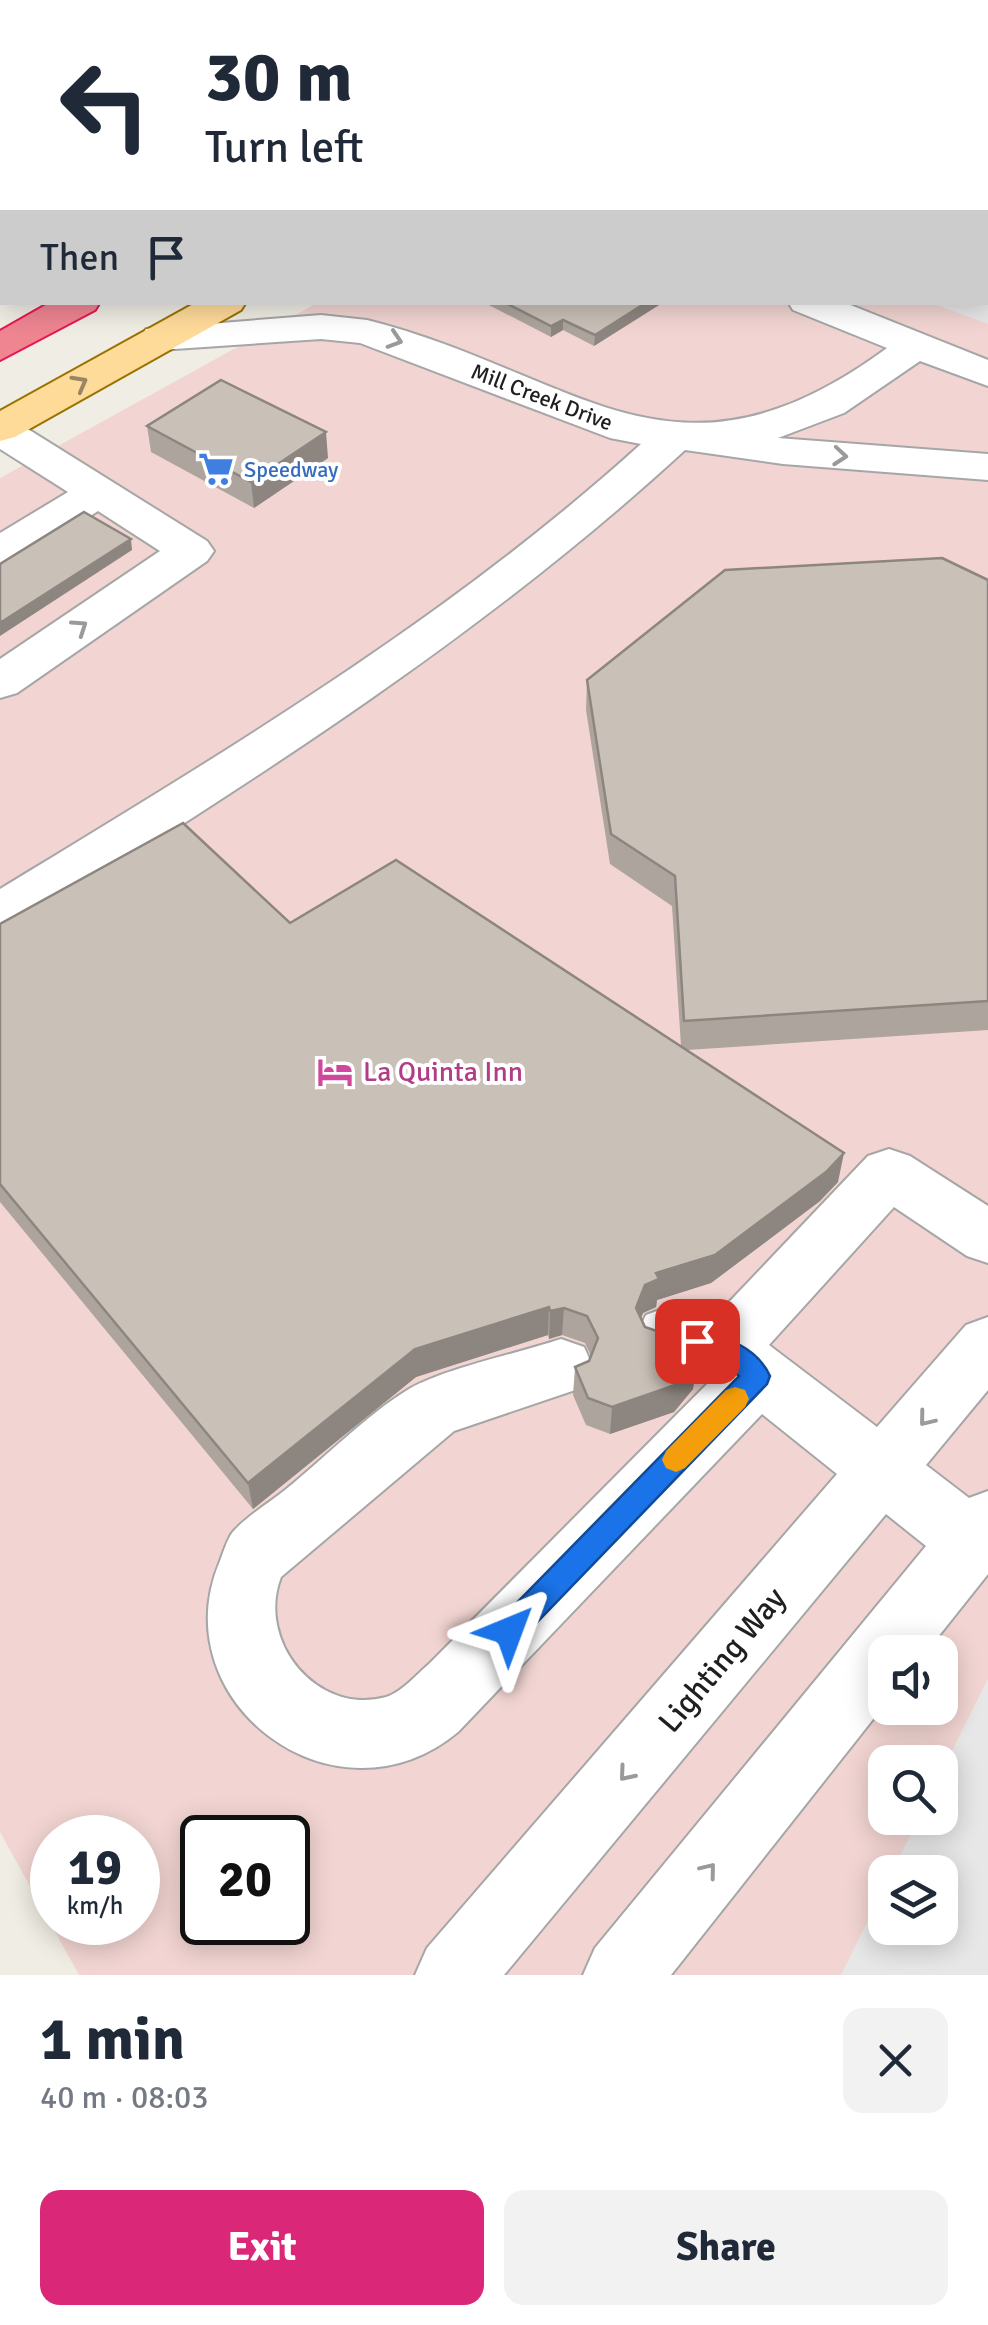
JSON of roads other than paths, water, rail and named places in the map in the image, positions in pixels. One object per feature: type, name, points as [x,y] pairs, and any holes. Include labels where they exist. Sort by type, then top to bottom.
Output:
[{"type":"highway","points":[[0,348],[76,305]]},
{"type":"main road","points":[[0,429],[221,305]]},
{"type":"street","points":[[814,305],[988,374]]},
{"type":"street","name":"Mill Creek Drive","points":[[160,338],[322,327],[367,332],[426,351],[595,421],[674,437],[988,467]]},
{"type":"street","points":[[0,914],[324,713],[605,504],[674,437],[740,435],[795,422],[845,399],[915,346]]},
{"type":"street","points":[[0,429],[192,552],[0,682]]},
{"type":"street","points":[[0,553],[99,492]]},
{"type":"street","points":[[562,1367],[433,1409],[256,1556],[240,1587],[238,1623],[256,1669],[285,1707],[310,1725],[336,1734],[369,1735],[411,1723],[454,1688],[717,1353],[889,1173],[988,1238]]},
{"type":"street","name":"Lighting Way","points":[[454,1975],[988,1344]]},
{"type":"street","points":[[636,1965],[980,1531],[884,1471],[717,1353]]},
{"type":"place","name":"Speedway","points":[[216,469]]},
{"type":"place","name":"La Quinta Inn","points":[[335,1072]]}]
